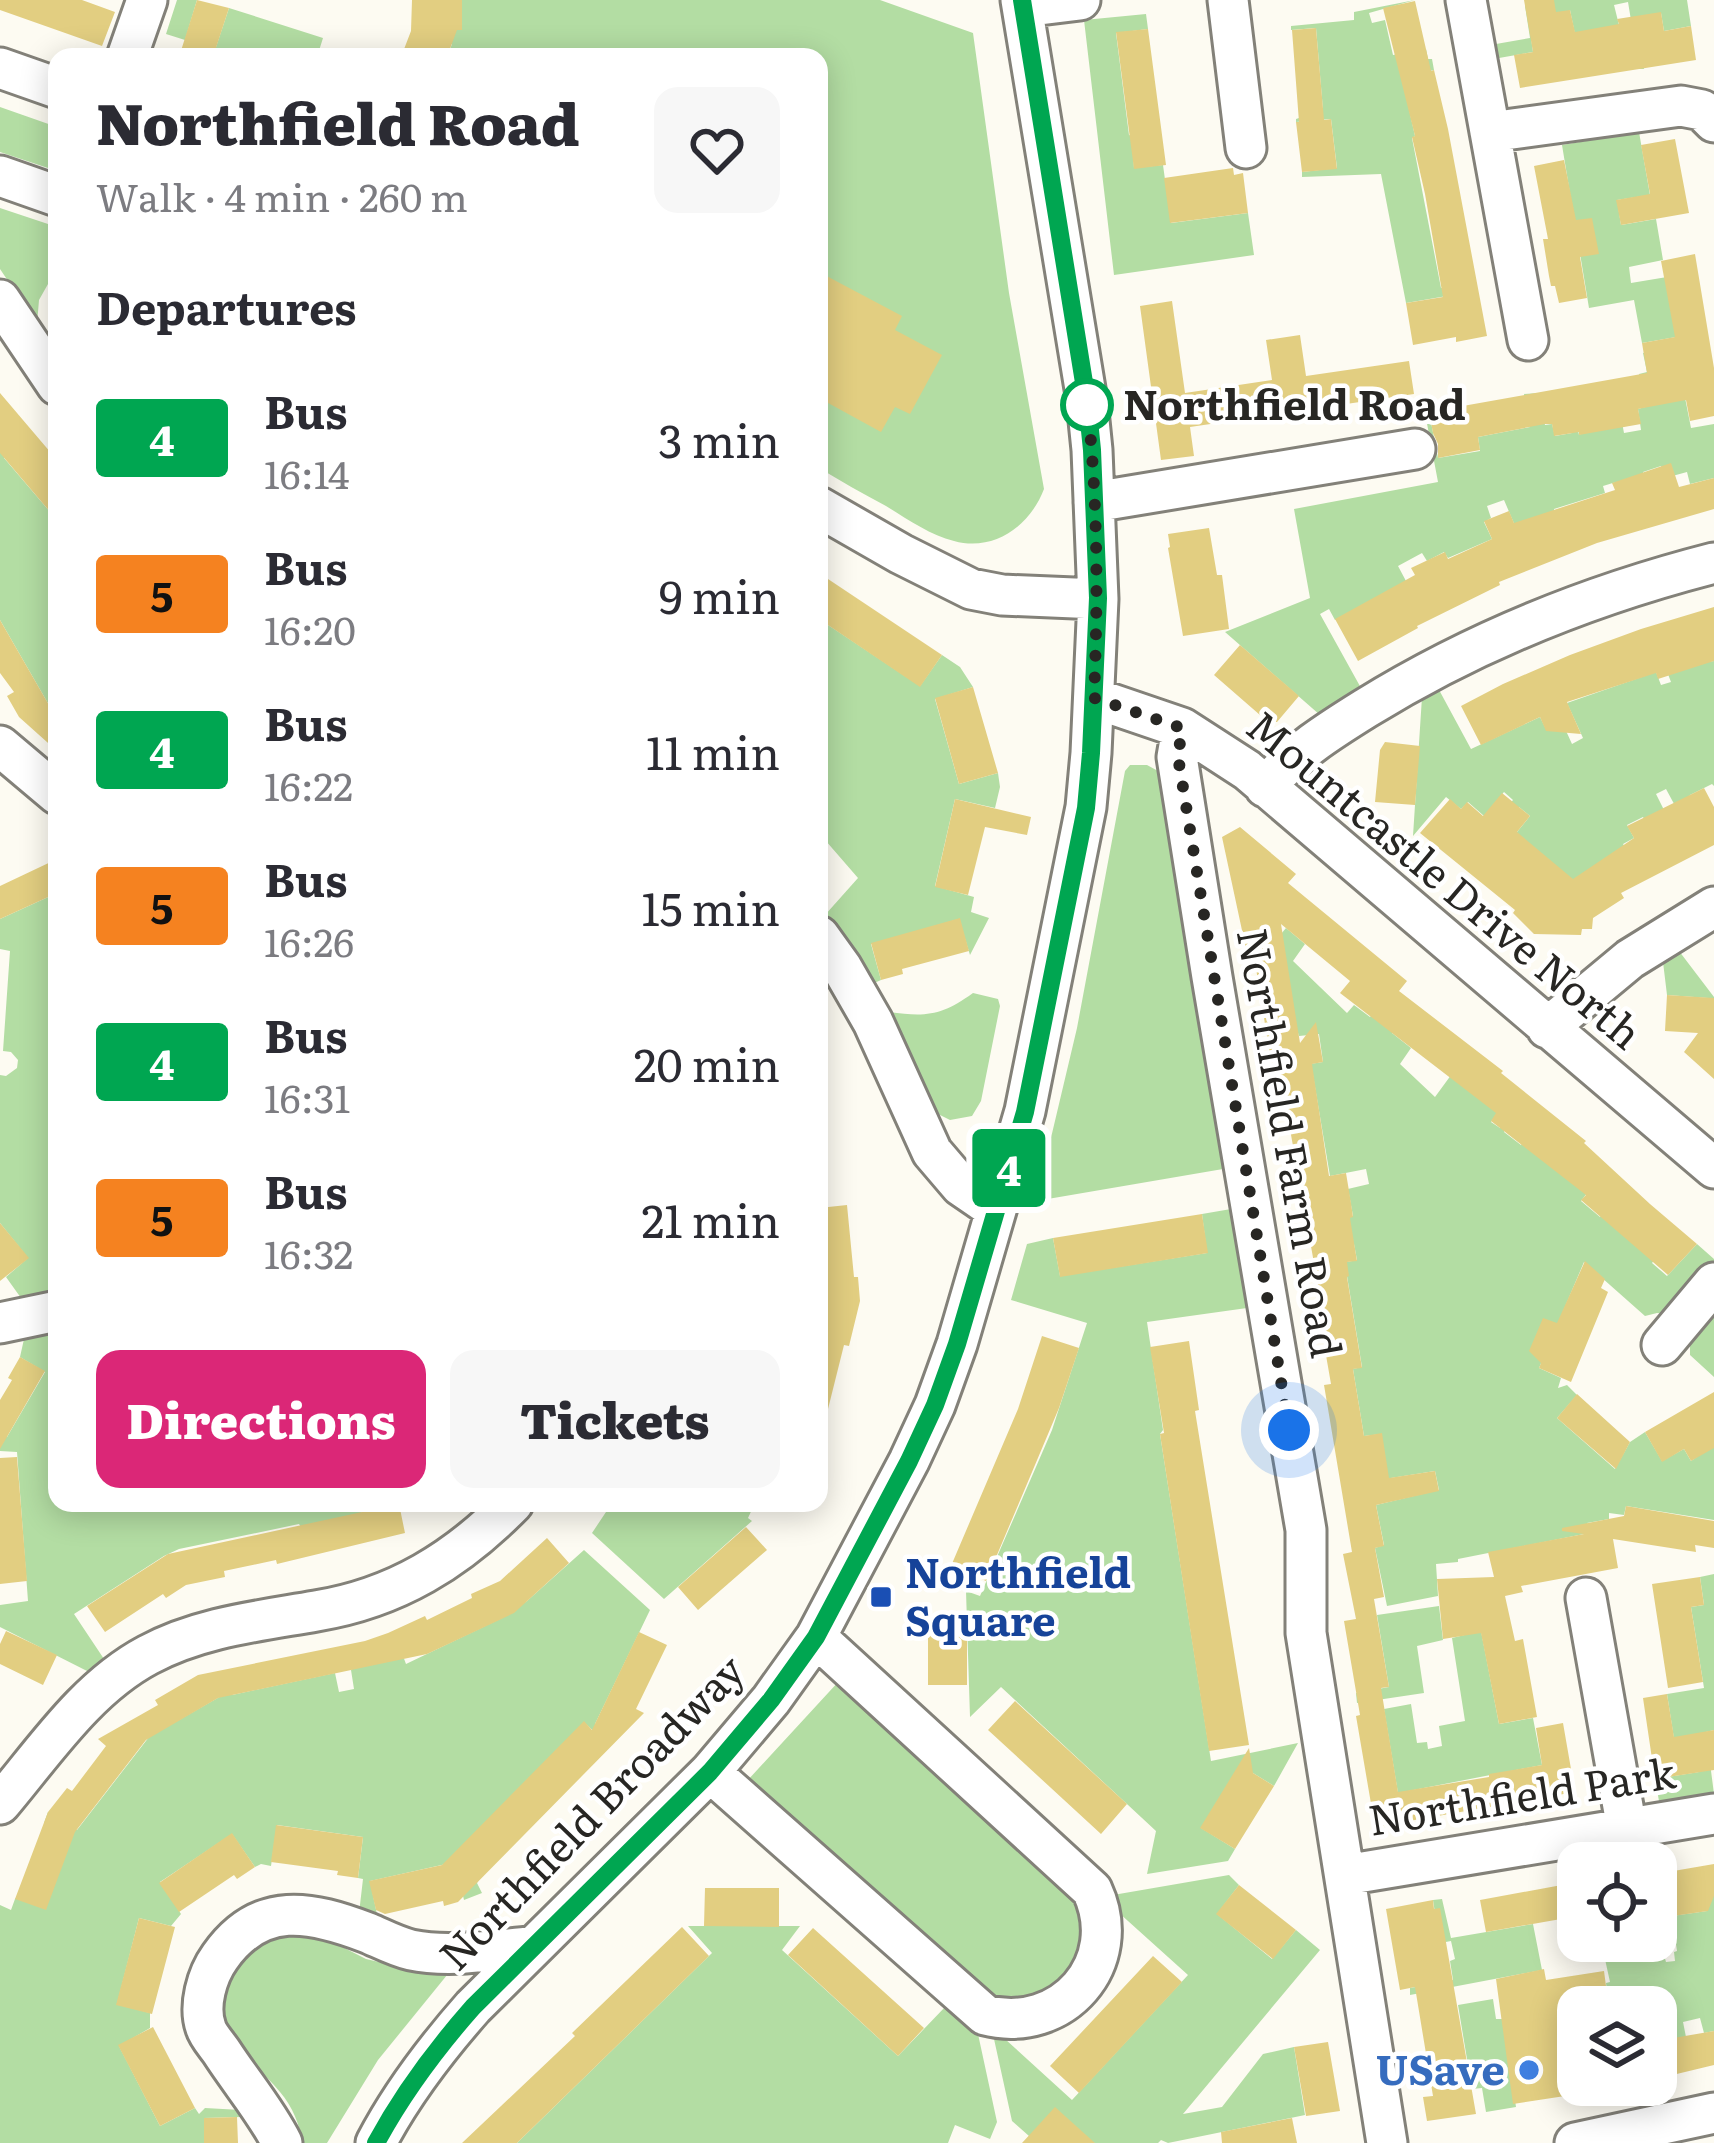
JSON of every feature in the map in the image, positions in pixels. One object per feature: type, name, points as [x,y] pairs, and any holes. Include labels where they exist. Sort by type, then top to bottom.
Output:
[{"type":"street","points":[[130,48],[147,0]]},
{"type":"street","points":[[1022,4],[1080,0]]},
{"type":"street","points":[[1228,0],[1246,148]]},
{"type":"street","points":[[1466,0],[1528,340]]},
{"type":"street","name":"Northfield Broadway","points":[[376,2143],[440,2044],[531,1947],[710,1772],[771,1700],[816,1637],[909,1461],[957,1344],[1025,1112],[1086,808],[1094,698],[1098,598],[1087,401],[1022,4]]},
{"type":"street","points":[[0,68],[48,85]]},
{"type":"street","points":[[1490,132],[1681,106],[1702,110],[1714,122]]},
{"type":"street","points":[[0,176],[48,193]]},
{"type":"street","points":[[0,301],[48,372]]},
{"type":"street","points":[[1094,502],[1415,449]]},
{"type":"street","points":[[828,512],[971,589],[1003,595],[1098,598]]},
{"type":"street","points":[[1265,787],[1286,762],[1323,735],[1465,654],[1557,613],[1714,562]]},
{"type":"street","name":"Mountcastle Drive North","points":[[1094,698],[1182,728],[1229,757],[1714,1168]]},
{"type":"street","name":"Northfield Farm Road","points":[[1182,728],[1181,779],[1306,1530],[1306,1633],[1387,2143]]},
{"type":"street","points":[[0,746],[48,786]]},
{"type":"street","points":[[1547,1028],[1618,968],[1714,908]]},
{"type":"street","points":[[828,949],[873,1022],[932,1152],[961,1186],[996,1210]]},
{"type":"street","points":[[1662,1345],[1714,1283]]},
{"type":"street","points":[[0,1323],[48,1313]]},
{"type":"street","points":[[0,1804],[94,1694],[142,1658],[208,1631],[318,1611],[401,1586],[446,1561],[503,1512]]},
{"type":"street","points":[[1586,1598],[1627,1829]]},
{"type":"street","points":[[710,1772],[985,2015],[1010,2020],[1041,2015],[1068,2000],[1087,1979],[1102,1932],[1092,1890],[816,1637]]},
{"type":"street","name":"Northfield Park","points":[[1345,1874],[1714,1814]]},
{"type":"street","points":[[282,2143],[206,2028],[207,1981],[214,1964],[244,1930],[283,1915],[308,1914],[409,1949],[448,1954],[531,1947]]},
{"type":"street","points":[[1575,2143],[1714,2113]]},
{"type":"green space","points":[[177,0],[197,0],[185,40],[166,34]]},
{"type":"green space","points":[[462,0],[880,0],[973,33],[1009,293],[1044,489],[1030,514],[996,539],[954,541],[828,473],[828,48],[450,48],[452,44],[420,29],[461,30]]},
{"type":"green space","points":[[1415,0],[1369,13],[1372,23],[1385,20],[1393,55],[1426,49],[1432,59],[1434,70],[1402,78],[1412,138],[1441,288],[1476,291],[1406,303],[1381,174],[1302,177],[1302,172],[1337,168],[1331,119],[1296,122],[1323,110],[1316,28],[1291,30],[1291,26],[1354,20],[1354,12]]},
{"type":"green space","points":[[1554,0],[1687,0],[1691,26],[1664,31],[1661,13],[1638,36],[1644,69],[1639,69],[1628,2],[1614,5],[1623,41],[1578,49],[1570,10],[1531,38],[1533,52],[1499,58],[1496,44],[1530,38],[1525,6]]},
{"type":"green space","points":[[229,8],[323,38],[320,48],[216,48]]},
{"type":"green space","points":[[1146,14],[1148,29],[1116,33],[1134,168],[1163,165],[1171,223],[1248,213],[1254,255],[1114,275],[1084,20]]},
{"type":"green space","points":[[0,107],[48,124],[48,168],[0,152]]},
{"type":"green space","points":[[1639,132],[1650,195],[1617,200],[1621,225],[1656,219],[1663,260],[1629,267],[1631,283],[1697,272],[1676,337],[1642,343],[1634,300],[1589,308],[1562,145]]},
{"type":"green space","points":[[0,208],[48,224],[48,284],[39,300],[37,324],[0,269]]},
{"type":"green space","points":[[1675,347],[1691,428],[1714,424],[1714,478],[1690,484],[1687,472],[1665,478],[1661,466],[1643,472],[1646,484],[1624,481],[1603,486],[1605,493],[1554,509],[1516,528],[1504,500],[1487,506],[1491,518],[1484,522],[1492,539],[1448,558],[1444,552],[1427,561],[1422,553],[1398,566],[1406,581],[1335,620],[1329,609],[1320,614],[1361,688],[1320,715],[1225,632],[1310,598],[1294,509],[1438,482],[1425,413],[1429,412],[1438,458],[1480,451],[1478,437],[1530,427],[1524,394],[1539,393],[1545,425],[1552,424],[1555,436],[1572,433],[1576,420],[1579,435],[1620,412],[1624,433],[1641,430],[1638,409],[1645,407],[1639,374],[1647,372],[1643,353]]},
{"type":"green space","points":[[33,432],[4,458],[48,509],[48,703],[0,620],[0,436]]},
{"type":"green space","points":[[828,625],[920,686],[942,655],[960,667],[973,687],[935,699],[959,784],[998,773],[1000,787],[995,808],[955,799],[935,886],[974,897],[971,912],[989,918],[970,955],[959,919],[871,944],[881,980],[872,984],[828,919],[828,912],[858,878],[828,843]]},
{"type":"green space","points":[[1714,661],[1714,786],[1690,795],[1679,813],[1666,789],[1656,794],[1669,820],[1650,830],[1643,817],[1627,825],[1634,838],[1623,844],[1595,903],[1504,848],[1530,816],[1519,807],[1503,812],[1513,800],[1504,792],[1484,816],[1468,802],[1461,809],[1446,797],[1413,836],[1422,697],[1438,688],[1471,749],[1540,717],[1547,731],[1562,722],[1572,744],[1583,738],[1567,703],[1656,672],[1661,685],[1671,682],[1666,669]]},
{"type":"green space","points":[[1130,765],[1158,771],[1223,1169],[1036,1201],[1077,1028],[1125,771]]},
{"type":"green space","points":[[48,897],[48,1291],[21,1298],[6,1277],[28,1258],[0,1223],[0,1075],[17,1068],[18,1060],[3,1051],[10,951],[0,949],[0,919]]},
{"type":"green space","points":[[1286,928],[1305,944],[1293,961],[1347,1013],[1354,1005],[1370,1017],[1380,1006],[1399,1024],[1392,1033],[1411,1048],[1400,1064],[1435,1097],[1454,1071],[1500,1109],[1491,1122],[1500,1128],[1509,1117],[1504,1132],[1521,1145],[1530,1133],[1590,1189],[1581,1201],[1600,1217],[1610,1206],[1661,1252],[1652,1263],[1667,1276],[1697,1244],[1714,1259],[1669,1314],[1645,1316],[1584,1262],[1539,1368],[1561,1378],[1558,1388],[1567,1385],[1577,1395],[1557,1418],[1615,1469],[1630,1442],[1645,1432],[1662,1461],[1684,1449],[1691,1461],[1714,1445],[1714,1520],[1626,1506],[1624,1515],[1609,1513],[1609,1519],[1587,1523],[1589,1533],[1436,1564],[1438,1596],[1387,1606],[1375,1548],[1384,1545],[1376,1505],[1439,1490],[1435,1471],[1372,1481],[1382,1434],[1364,1436],[1353,1369],[1362,1367],[1347,1276],[1347,1262],[1357,1260],[1340,1219],[1353,1216],[1349,1194],[1335,1192],[1369,1184],[1366,1169],[1330,1176],[1313,1075],[1303,1065],[1323,1062],[1319,1034],[1299,1036],[1271,946]]},
{"type":"green space","points":[[1679,951],[1714,997],[1714,1037],[1706,1033],[1708,998],[1667,995],[1663,962]]},
{"type":"green space","points":[[973,993],[998,999],[1000,1006],[981,1101],[972,1116],[950,1120],[934,1112],[889,1012],[933,1013]]},
{"type":"green space","points":[[1231,1209],[1247,1308],[1147,1322],[1160,1434],[1211,1761],[1298,1743],[1274,1786],[1240,1765],[1201,1828],[1235,1849],[1228,1861],[1147,1874],[1156,1831],[1001,1687],[970,1717],[966,1591],[980,1596],[1052,1430],[1087,1323],[1011,1300],[1027,1244],[1053,1238],[1060,1276],[1207,1253],[1202,1214]]},
{"type":"green space","points":[[1714,1302],[1714,1377],[1690,1355],[1690,1333]]},
{"type":"green space","points":[[48,1335],[48,1512],[365,1512],[179,1549],[164,1556],[74,1614],[106,1662],[91,1673],[0,1627],[0,1605],[28,1601],[17,1452],[0,1451],[0,1434],[7,1437],[45,1372],[20,1357],[24,1339]]},
{"type":"green space","points":[[606,1512],[751,1512],[752,1521],[664,1599],[592,1533]]},
{"type":"green space","points":[[584,1550],[650,1610],[595,1724],[610,1747],[584,1722],[477,1883],[482,1893],[464,1900],[455,1862],[370,1881],[378,1919],[358,1922],[363,1837],[277,1825],[271,1866],[255,1867],[232,1834],[160,1882],[181,1914],[171,1926],[139,1918],[117,2004],[150,2013],[150,2028],[119,2046],[160,2126],[195,2108],[199,2114],[205,2108],[241,2110],[241,2117],[204,2118],[204,2143],[0,2143],[0,1905],[11,1910],[15,1899],[73,1834],[44,1823],[48,1812],[77,1830],[149,1737],[230,1691],[232,1695],[335,1673],[339,1692],[354,1689],[351,1670],[394,1632],[406,1664],[504,1617]]},
{"type":"green space","points":[[1714,1574],[1714,1730],[1706,1732],[1714,1794],[1663,1802],[1655,1779],[1699,1772],[1675,1745],[1667,1694],[1704,1688],[1691,1607],[1704,1605],[1700,1577]]},
{"type":"green space","points":[[1439,1606],[1443,1640],[1417,1646],[1424,1693],[1357,1703],[1356,1693],[1389,1687],[1377,1615]]},
{"type":"green space","points":[[1481,1631],[1499,1724],[1533,1718],[1542,1765],[1398,1793],[1384,1709],[1411,1704],[1417,1743],[1427,1742],[1428,1749],[1442,1746],[1439,1726],[1465,1721],[1452,1638]]},
{"type":"green space","points":[[840,1680],[1084,1897],[1086,1955],[1039,2001],[990,2001],[747,1781]]},
{"type":"green space","points":[[1229,1875],[1239,1885],[1217,1914],[1272,1959],[1296,1930],[1320,1950],[1183,2114],[1222,2107],[1263,2054],[1294,2047],[1305,2115],[1168,2143],[1095,2143],[1029,2136],[1012,2121],[994,2039],[1005,2039],[1072,2100],[1188,1975],[1118,1912],[1113,1895]]},
{"type":"green space","points":[[1714,1894],[1714,2031],[1704,2033],[1700,2018],[1683,2022],[1686,2037],[1677,2038],[1677,1986],[1606,1986],[1610,1982],[1606,1962],[1677,1962],[1677,1915],[1707,1911]]},
{"type":"green space","points":[[1442,1899],[1451,1938],[1533,1924],[1542,1970],[1410,1995],[1410,1988],[1453,1980],[1451,1941],[1430,1945],[1438,1933],[1433,1900]]},
{"type":"green space","points":[[688,1926],[800,1926],[782,1950],[898,2056],[946,2006],[978,2034],[997,2122],[990,2139],[955,2125],[948,2143],[517,2143],[712,1953]]},
{"type":"green space","points":[[279,1931],[319,1935],[366,1959],[392,1965],[456,1964],[378,2060],[327,2143],[303,2143],[289,2104],[234,2045],[222,2018],[222,2002],[235,1962]]},
{"type":"green space","points":[[1493,1999],[1496,2019],[1503,2019],[1516,2107],[1486,2112],[1482,2088],[1472,2089],[1458,2005]]},
{"type":"building","points":[[0,0],[82,0],[115,12],[102,46],[0,10]]},
{"type":"building","points":[[197,0],[229,8],[216,48],[182,48]]},
{"type":"building","points":[[412,0],[462,0],[462,30],[457,30],[450,48],[404,48],[411,31]]},
{"type":"building","points":[[1524,0],[1554,0],[1556,12],[1570,10],[1575,32],[1661,12],[1664,31],[1691,26],[1696,60],[1520,88],[1514,55],[1533,52]]},
{"type":"building","points":[[1415,1],[1448,129],[1487,336],[1413,345],[1406,303],[1443,297],[1415,136],[1383,8]]},
{"type":"building","points":[[1316,28],[1324,120],[1331,119],[1337,169],[1302,172],[1292,30]]},
{"type":"building","points":[[1148,29],[1166,165],[1134,169],[1116,32]]},
{"type":"building","points":[[1675,139],[1689,213],[1621,225],[1616,200],[1650,194],[1641,145]]},
{"type":"building","points":[[1564,160],[1576,220],[1592,218],[1599,254],[1580,257],[1587,298],[1559,303],[1549,276],[1543,239],[1548,239],[1534,166]]},
{"type":"building","points":[[1233,168],[1234,175],[1243,173],[1248,213],[1170,223],[1164,178]]},
{"type":"building","points":[[1695,254],[1714,368],[1714,416],[1690,421],[1686,400],[1638,409],[1641,424],[1554,436],[1552,424],[1545,424],[1478,437],[1480,450],[1438,458],[1429,412],[1647,373],[1642,343],[1675,337],[1661,261]]},
{"type":"building","points":[[828,277],[902,316],[895,330],[942,355],[910,414],[895,407],[881,432],[828,403]]},
{"type":"building","points":[[1172,301],[1185,393],[1272,380],[1266,340],[1300,335],[1306,376],[1409,361],[1414,394],[1190,427],[1194,456],[1161,460],[1140,306]]},
{"type":"building","points":[[0,393],[48,449],[48,509],[0,453]]},
{"type":"building","points":[[1671,463],[1679,487],[1714,478],[1714,509],[1597,543],[1499,582],[1358,661],[1335,619],[1415,575],[1411,568],[1445,552],[1448,559],[1492,539],[1484,521],[1509,511],[1514,523],[1615,490],[1612,483]]},
{"type":"building","points":[[1209,528],[1217,575],[1222,575],[1229,629],[1183,636],[1168,534]]},
{"type":"building","points":[[828,579],[942,655],[920,687],[828,625]]},
{"type":"building","points":[[1714,607],[1714,661],[1658,679],[1656,673],[1567,702],[1581,734],[1546,731],[1540,717],[1481,745],[1461,706],[1570,655]]},
{"type":"building","points":[[0,620],[48,703],[48,743],[19,717],[7,696],[14,692],[0,673]]},
{"type":"building","points":[[1240,645],[1299,696],[1277,722],[1268,722],[1214,675]]},
{"type":"building","points":[[973,687],[998,773],[959,784],[935,698]]},
{"type":"building","points":[[1385,742],[1420,746],[1415,805],[1375,802],[1380,750]]},
{"type":"building","points":[[1704,788],[1714,807],[1714,845],[1621,893],[1624,898],[1593,918],[1592,929],[1582,929],[1581,935],[1534,934],[1515,910],[1420,833],[1450,799],[1461,809],[1467,802],[1483,816],[1502,793],[1530,816],[1517,832],[1573,879],[1634,838],[1627,826]]},
{"type":"building","points":[[955,799],[1031,817],[1027,835],[985,827],[968,895],[935,887]]},
{"type":"building","points":[[1240,827],[1296,874],[1288,883],[1407,981],[1399,991],[1586,1141],[1697,1244],[1668,1275],[1581,1200],[1586,1195],[1491,1121],[1496,1113],[1340,993],[1350,981],[1281,924],[1300,1043],[1316,1022],[1323,1062],[1312,1064],[1329,1176],[1346,1173],[1351,1203],[1357,1261],[1347,1262],[1347,1277],[1362,1368],[1353,1369],[1364,1436],[1382,1433],[1389,1478],[1435,1471],[1439,1491],[1376,1505],[1384,1546],[1375,1548],[1384,1597],[1374,1599],[1389,1687],[1381,1688],[1398,1792],[1542,1765],[1536,1728],[1563,1723],[1575,1792],[1375,1827],[1344,1621],[1356,1619],[1343,1554],[1352,1552],[1324,1385],[1331,1384],[1315,1292],[1319,1291],[1281,1079],[1274,1080],[1255,962],[1249,963],[1222,837]]},
{"type":"building","points":[[48,863],[48,897],[0,919],[0,886]]},
{"type":"building","points":[[960,918],[969,951],[902,969],[903,974],[881,980],[871,943]]},
{"type":"building","points":[[1667,995],[1714,998],[1714,1079],[1684,1052],[1698,1033],[1665,1031]]},
{"type":"building","points":[[847,1205],[860,1301],[828,1409],[828,1207]]},
{"type":"building","points":[[1202,1214],[1208,1253],[1060,1277],[1053,1238]]},
{"type":"building","points":[[0,1223],[29,1258],[0,1281]]},
{"type":"building","points":[[1585,1261],[1605,1279],[1601,1288],[1608,1292],[1571,1382],[1539,1368],[1541,1363],[1529,1351],[1543,1318],[1557,1323]]},
{"type":"building","points":[[1042,1336],[1079,1348],[1059,1408],[986,1581],[951,1566],[1018,1409]]},
{"type":"building","points":[[1189,1341],[1199,1410],[1195,1411],[1249,1745],[1209,1751],[1150,1347]]},
{"type":"building","points":[[20,1357],[45,1371],[0,1449],[0,1400]]},
{"type":"building","points":[[1714,1392],[1714,1448],[1691,1461],[1684,1449],[1662,1462],[1645,1432]]},
{"type":"building","points":[[1577,1394],[1630,1442],[1616,1469],[1557,1418]]},
{"type":"building","points":[[17,1457],[27,1581],[0,1584],[0,1458]]},
{"type":"building","points":[[1626,1506],[1714,1521],[1714,1548],[1695,1545],[1696,1552],[1613,1539],[1618,1568],[1521,1586],[1523,1592],[1505,1596],[1515,1641],[1523,1639],[1537,1717],[1499,1724],[1481,1633],[1443,1639],[1437,1579],[1494,1577],[1488,1552],[1584,1534],[1562,1528],[1624,1516]]},
{"type":"building","points":[[362,1512],[401,1512],[405,1533],[277,1564],[276,1560],[224,1571],[225,1577],[186,1585],[166,1598],[163,1594],[105,1632],[87,1606],[168,1554]]},
{"type":"building","points":[[746,1527],[767,1550],[698,1610],[678,1587]]},
{"type":"building","points":[[547,1538],[569,1563],[514,1613],[427,1654],[218,1698],[146,1740],[75,1832],[46,1910],[15,1899],[48,1812],[67,1788],[72,1791],[106,1746],[98,1739],[158,1705],[155,1700],[198,1675],[365,1641],[425,1616],[427,1620],[500,1581]]},
{"type":"building","points":[[1700,1577],[1704,1605],[1691,1607],[1703,1682],[1668,1688],[1652,1584]]},
{"type":"building","points":[[928,1616],[967,1616],[967,1685],[928,1685]]},
{"type":"building","points":[[6,1631],[57,1655],[43,1685],[0,1664]]},
{"type":"building","points":[[639,1632],[667,1645],[636,1709],[644,1713],[458,1902],[385,1914],[376,1910],[369,1881],[442,1865],[584,1721],[592,1730]]},
{"type":"building","points":[[1667,1694],[1674,1737],[1714,1730],[1714,1770],[1655,1779],[1643,1698]]},
{"type":"building","points":[[1015,1701],[1127,1804],[1101,1834],[988,1730]]},
{"type":"building","points":[[1249,1748],[1253,1773],[1274,1786],[1235,1849],[1200,1828]]},
{"type":"building","points":[[276,1825],[363,1837],[358,1878],[271,1862]]},
{"type":"building","points":[[232,1833],[255,1867],[237,1879],[234,1875],[179,1912],[159,1883]]},
{"type":"building","points":[[1714,1864],[1714,1896],[1708,1911],[1677,1915],[1677,1870]]},
{"type":"building","points":[[1239,1885],[1296,1930],[1273,1959],[1216,1914]]},
{"type":"building","points":[[1557,1886],[1557,1920],[1486,1932],[1480,1900]]},
{"type":"building","points":[[705,1888],[779,1888],[779,1927],[704,1926]]},
{"type":"building","points":[[1433,1900],[1434,1909],[1440,1908],[1476,2114],[1427,2121],[1423,2097],[1433,2096],[1415,1987],[1400,1990],[1386,1909]]},
{"type":"building","points":[[139,1918],[175,1927],[152,2014],[116,2005]]},
{"type":"building","points":[[682,1927],[709,1956],[517,2143],[462,2143],[575,2036],[572,2033]]},
{"type":"building","points":[[813,1928],[924,2028],[898,2056],[788,1955]]},
{"type":"building","points":[[1153,1956],[1182,1982],[1079,2093],[1050,2066]]},
{"type":"building","points":[[1544,1969],[1546,1980],[1604,1971],[1606,1986],[1557,1986],[1557,2097],[1513,2104],[1496,1979]]},
{"type":"building","points":[[153,2027],[195,2108],[160,2126],[118,2045]]},
{"type":"building","points":[[1714,2031],[1714,2065],[1677,2074],[1677,2037]]},
{"type":"building","points":[[1328,2042],[1340,2111],[1306,2116],[1294,2047]]},
{"type":"building","points":[[1055,2107],[1095,2143],[1022,2143]]},
{"type":"building","points":[[237,2117],[238,2143],[204,2143],[204,2118]]},
{"type":"building","points":[[1292,2118],[1297,2143],[1222,2143],[1221,2132]]},
{"type":"bus line","name":"4","points":[[376,2143],[440,2044],[531,1947],[710,1772],[771,1700],[816,1637],[909,1461],[957,1344],[1025,1112],[1086,808],[1091,753],[1098,598],[1092,450],[1022,0]]},
{"type":"place","name":"Northfield Road","points":[[1087,405]]},
{"type":"place","name":"Northfield Square","points":[[881,1597]]},
{"type":"place","name":"USave","points":[[1529,2070]]},
{"type":"route","points":[[1087,405],[1087,401],[1098,598],[1094,698],[1182,728],[1178,757],[1289,1430]]}]
